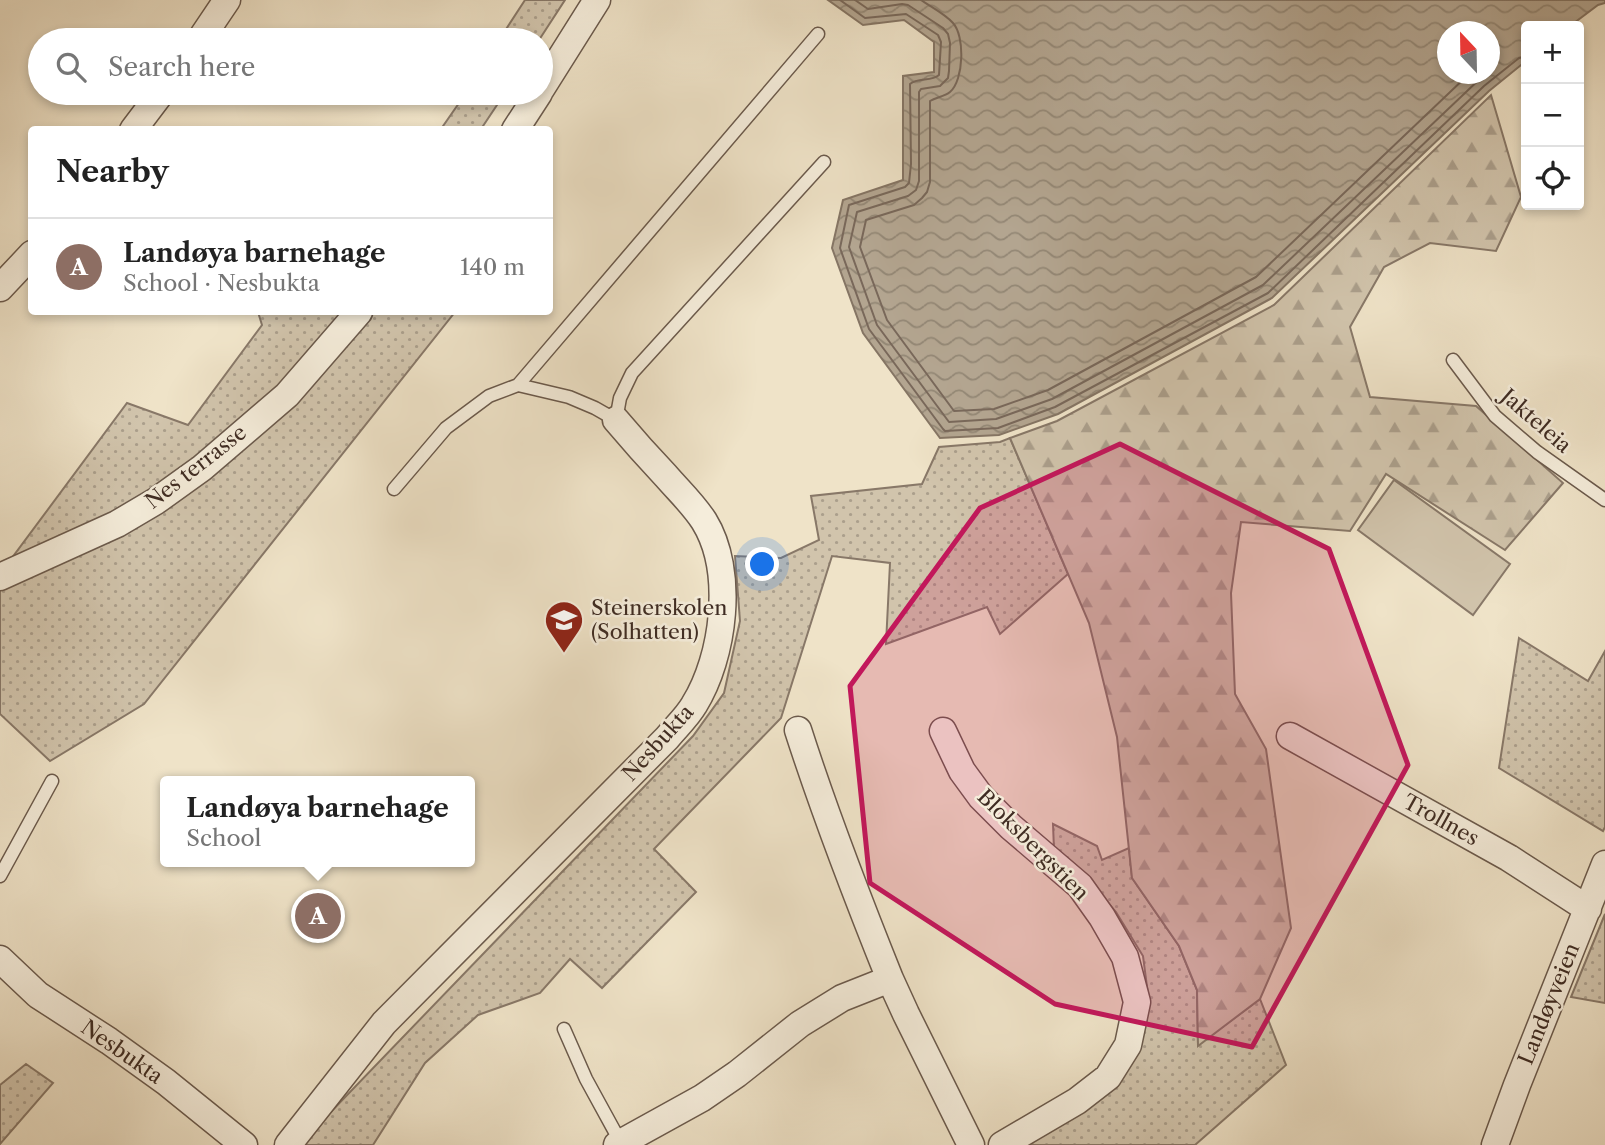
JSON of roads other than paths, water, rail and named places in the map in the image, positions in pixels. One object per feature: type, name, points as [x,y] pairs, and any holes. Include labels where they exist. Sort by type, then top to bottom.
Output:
[{"type":"street","points":[[208,28],[227,0]]},
{"type":"street","points":[[553,70],[597,0]]},
{"type":"street","points":[[136,126],[152,105]]},
{"type":"street","points":[[518,126],[531,105]]},
{"type":"street","points":[[0,288],[28,258]]},
{"type":"street","name":"Nes terrasse","points":[[0,577],[117,524],[156,501],[202,468],[287,395],[356,315]]},
{"type":"street","name":"Nesbukta","points":[[288,1145],[384,1023],[667,738],[694,705],[710,670],[721,620],[723,584],[719,553],[704,522],[688,500],[616,420]]},
{"type":"street","points":[[798,730],[846,869],[890,979],[971,1145]]},
{"type":"street","name":"Bloksbergstien","points":[[943,731],[962,771],[981,797],[1011,827],[1080,886],[1125,957],[1137,1002],[1128,1045],[1108,1077],[1077,1101],[1002,1145]]},
{"type":"street","name":"Trollnes","points":[[1290,736],[1509,858],[1588,909]]},
{"type":"street","name":"Landøyveien","points":[[1494,1145],[1605,864]]},
{"type":"street","name":"Nesbukta","points":[[0,959],[38,995],[109,1041],[244,1145]]},
{"type":"street","points":[[619,1144],[702,1098],[800,1024],[842,998],[890,979]]},
{"type":"lane","points":[[394,489],[446,428],[489,396],[518,385],[818,34]]},
{"type":"lane","points":[[518,385],[569,397],[616,420],[620,398],[632,373],[824,162]]},
{"type":"lane","name":"Jakteleia","points":[[1453,360],[1495,416],[1537,453],[1605,500]]},
{"type":"lane","points":[[0,876],[52,782]]},
{"type":"lane","points":[[564,1028],[619,1144]]},
{"type":"water","points":[[828,0],[1605,0],[1605,3],[1577,21],[1521,21],[1521,65],[1500,82],[1500,21],[1437,21],[1437,84],[1498,84],[1272,298],[1058,414],[999,435],[940,438],[863,333],[832,248],[843,200],[903,180],[903,76],[934,72],[934,42],[904,20],[863,25]]},
{"type":"place","name":"Steinerskolen (Solhatten)","points":[[564,654]]},
{"type":"place","name":"Landøya barnehage","points":[[318,916]]}]
